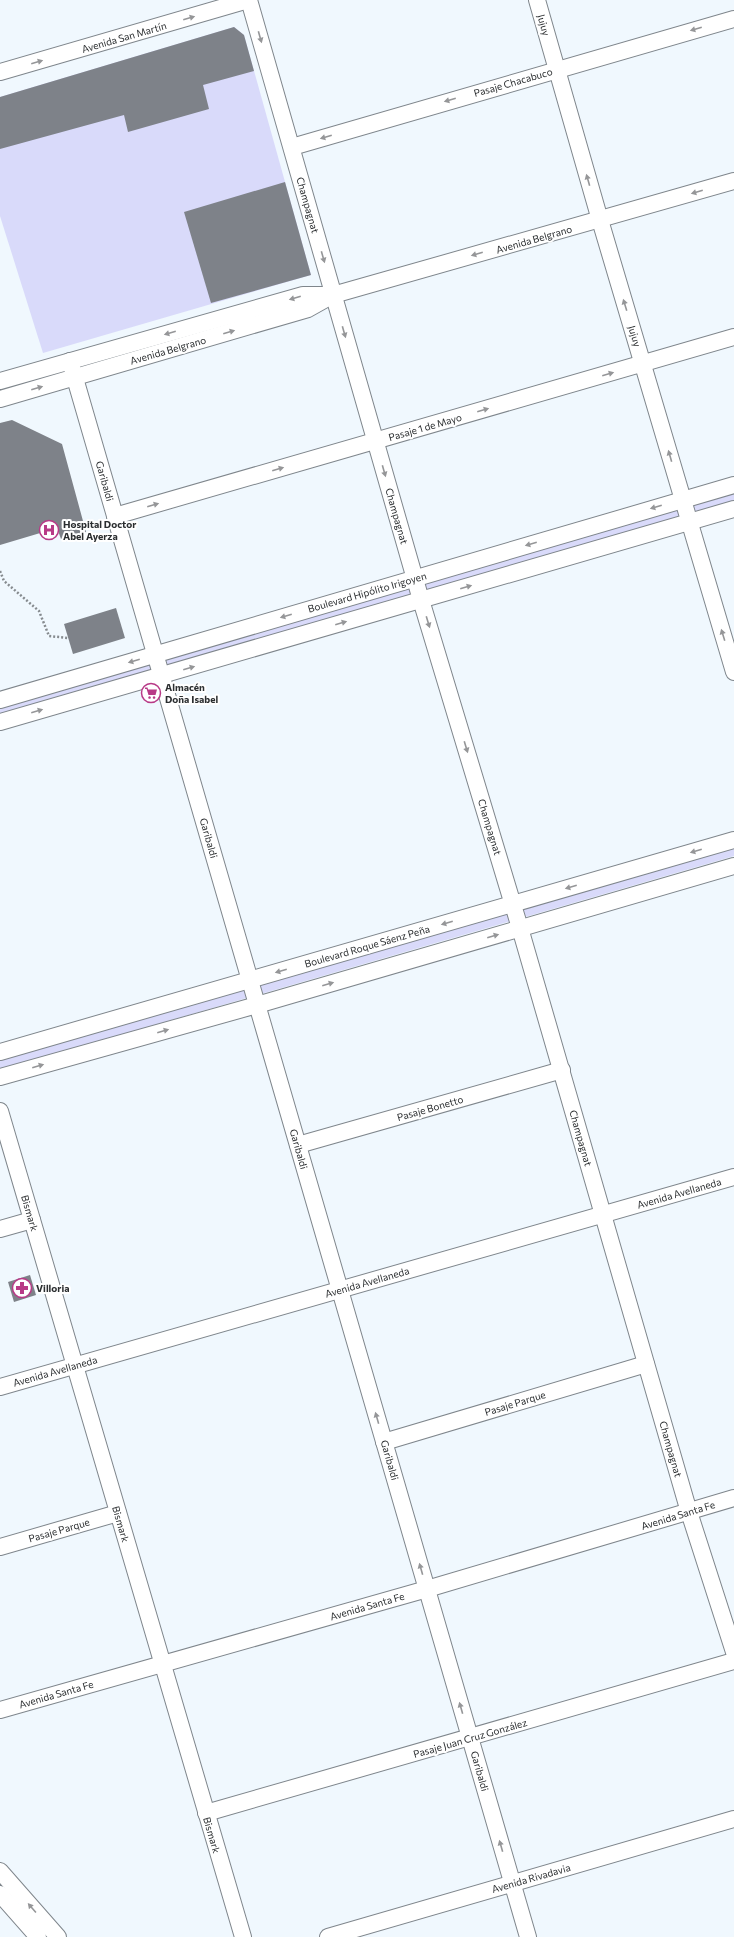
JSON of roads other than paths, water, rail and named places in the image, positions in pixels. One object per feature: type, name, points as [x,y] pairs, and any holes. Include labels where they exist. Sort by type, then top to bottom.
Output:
[{"type":"street","name":"Avenida San Martín","points":[[0,72],[248,0]]},
{"type":"street","name":"Champagnat","points":[[248,0],[292,147],[421,600],[513,903],[689,1512],[734,1652]]},
{"type":"street","name":"Jujuy","points":[[536,0],[600,220],[644,364],[682,500],[734,672]]},
{"type":"street","name":"Pasaje Chacabuco","points":[[292,147],[557,69],[734,19]]},
{"type":"street","name":"Avenida Belgrano","points":[[0,399],[308,309],[333,295],[734,181]]},
{"type":"street","name":"Avenida Belgrano","points":[[0,381],[303,295],[333,295]]},
{"type":"street","name":"Pasaje 1 de Mayo","points":[[115,516],[734,337]]},
{"type":"street","name":"Garibaldi","points":[[70,361],[528,1937]]},
{"type":"street","name":"Boulevard Hipólito Irigoyen","points":[[0,700],[734,485]]},
{"type":"street","points":[[0,722],[734,509]]},
{"type":"street","name":"Boulevard Roque Sáenz Peña","points":[[0,1052],[734,840]]},
{"type":"street","points":[[0,1077],[257,1005],[734,866]]},
{"type":"street","name":"Pasaje Bonetto","points":[[298,1145],[562,1070]]},
{"type":"street","name":"Bismark","points":[[0,1111],[242,1937]]},
{"type":"street","name":"Avenida Avellaneda","points":[[0,1387],[734,1177]]},
{"type":"street","points":[[0,1229],[32,1220]]},
{"type":"street","name":"Pasaje Parque","points":[[384,1442],[646,1364]]},
{"type":"street","name":"Avenida Santa Fe","points":[[0,1710],[427,1589],[734,1498]]},
{"type":"street","name":"Pasaje Parque","points":[[0,1547],[118,1513]]},
{"type":"street","name":"Pasaje Juan Cruz González","points":[[206,1813],[734,1661]]},
{"type":"street","name":"Avenida Rivadavia","points":[[328,1937],[734,1819]]},
{"type":"street","points":[[0,1871],[58,1937]]},
{"type":"street","points":[[0,1894],[38,1937]]},
{"type":"place","name":"Hospital Doctor Abel Ayerza","points":[[49,530]]},
{"type":"place","name":"Almacén Doña Isabel","points":[[151,693]]},
{"type":"place","name":"Villoria","points":[[22,1288]]}]
